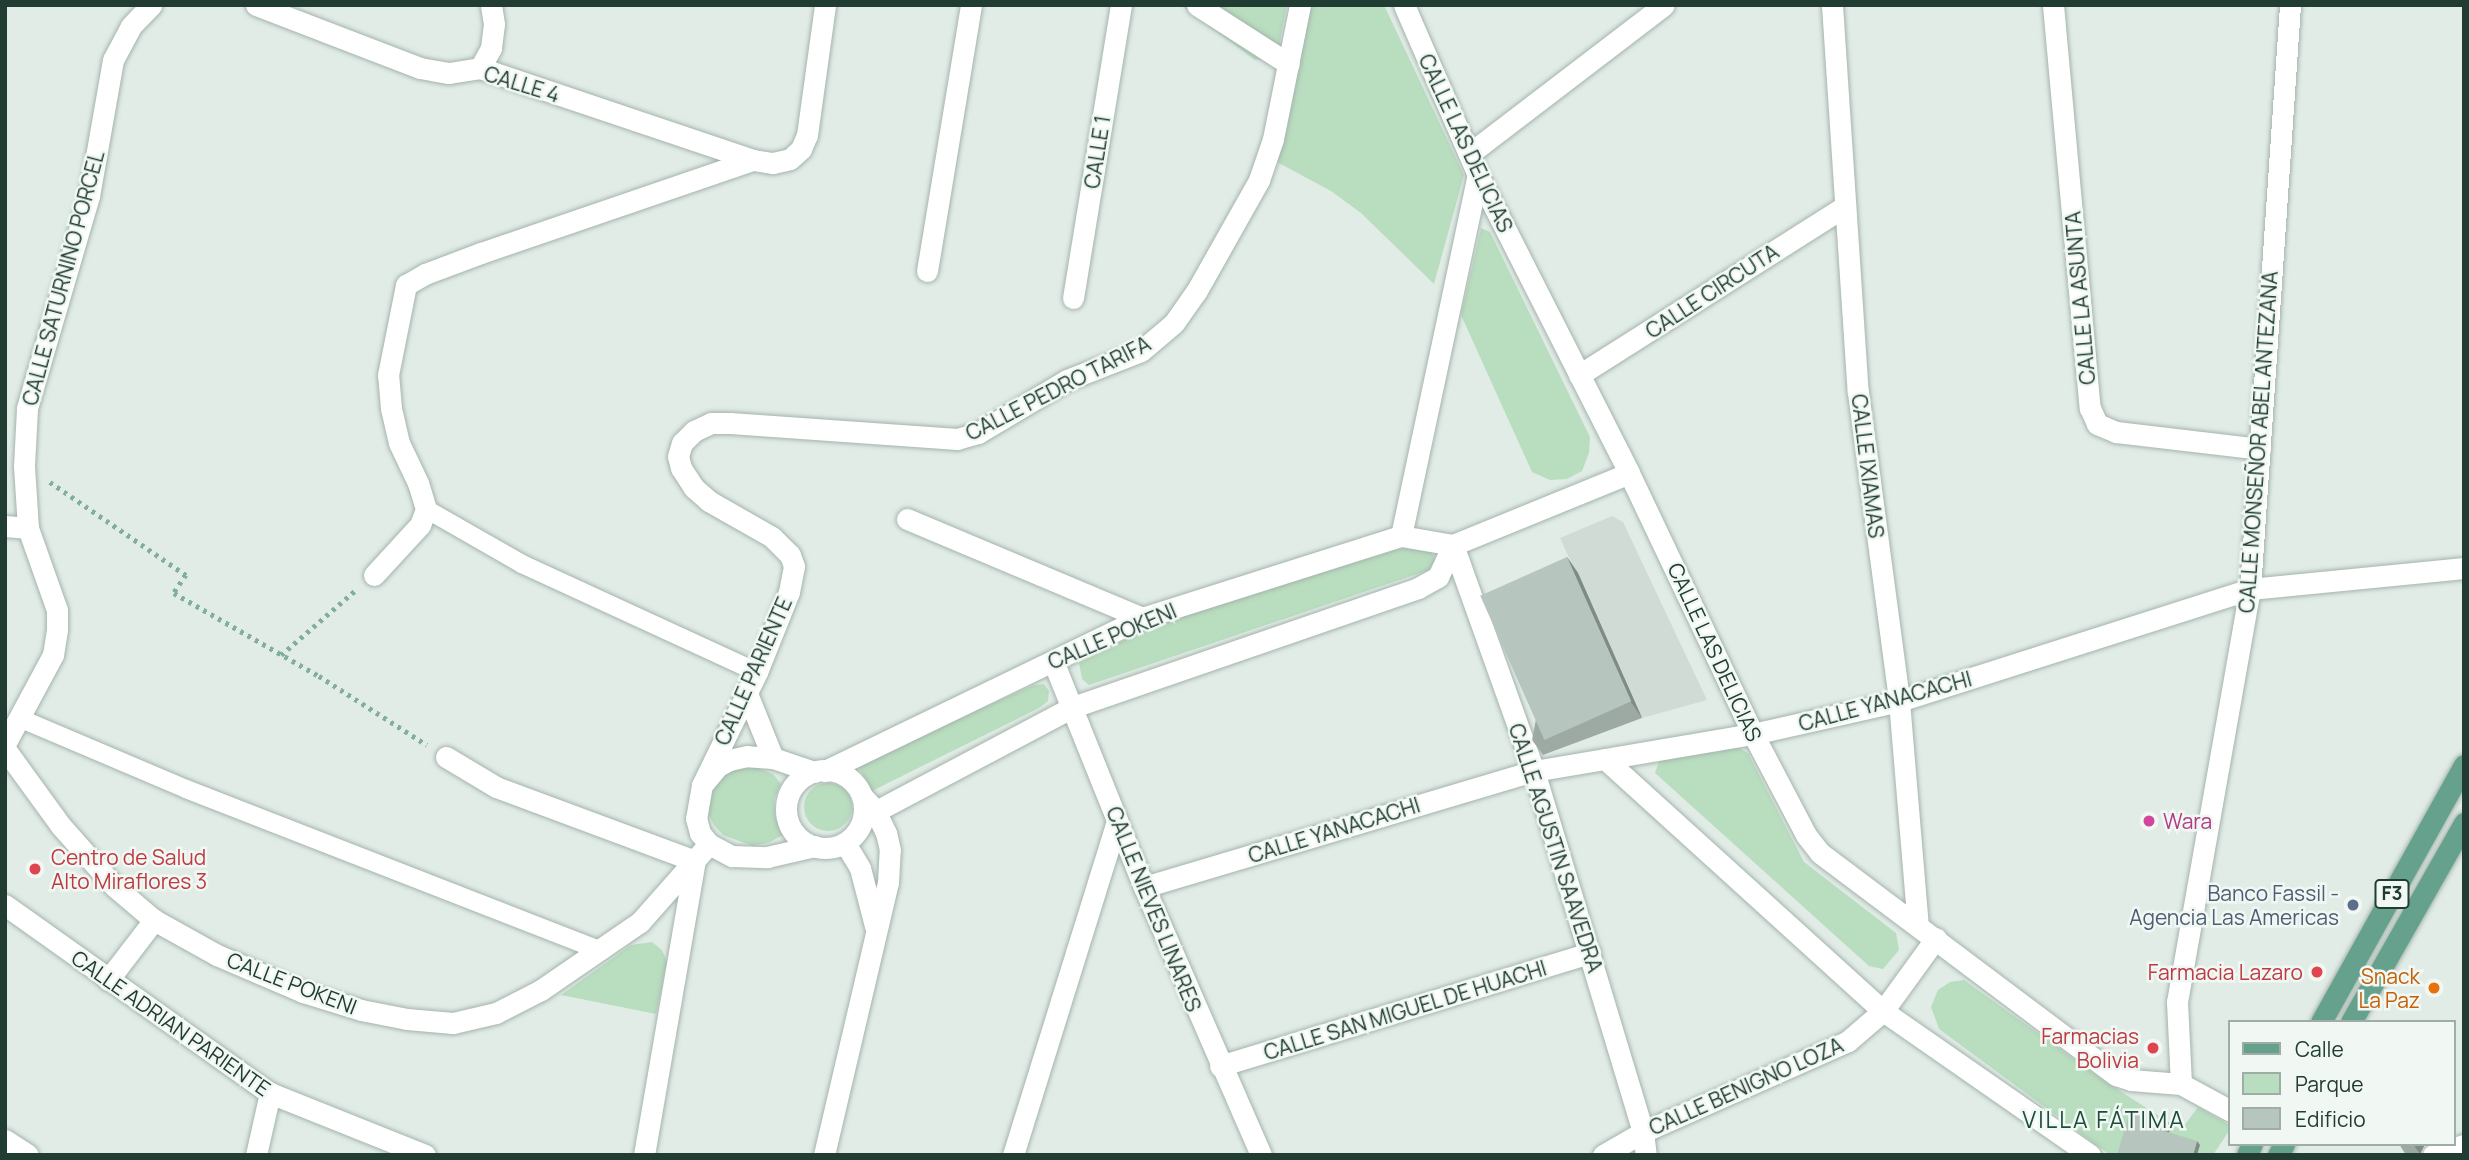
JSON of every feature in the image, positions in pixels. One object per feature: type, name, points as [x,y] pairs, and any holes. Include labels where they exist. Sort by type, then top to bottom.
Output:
[{"type":"main road","name":"F3","points":[[2322,1020],[2464,765]]},
{"type":"main road","name":"F3","points":[[2352,1020],[2464,823]]},
{"type":"street","name":"CALLE SATURNINO PORCEL","points":[[5,747],[12,714],[52,654],[57,629],[57,610],[28,528],[24,467],[27,408],[89,196],[113,60],[131,26],[151,5]]},
{"type":"street","name":"CALLE 4","points":[[256,5],[420,68],[449,73],[480,68],[753,160],[773,163],[790,159],[801,149],[807,135],[825,5]]},
{"type":"street","points":[[480,68],[491,48],[494,24],[491,5]]},
{"type":"street","points":[[928,271],[971,5]]},
{"type":"street","name":"CALLE 1","points":[[1073,298],[1121,5]]},
{"type":"street","points":[[1197,5],[1289,64]]},
{"type":"street","name":"CALLE PEDRO TARIFA","points":[[682,443],[694,431],[711,423],[873,432],[936,440],[957,439],[978,433],[1067,380],[1141,351],[1174,323],[1196,292],[1259,180],[1273,139],[1300,5]]},
{"type":"street","name":"CALLE LAS DELICIAS","points":[[1404,5],[1479,175],[1629,473],[1753,734],[1806,835],[1820,853],[2116,1075],[2131,1080],[2180,1084],[2228,1109]]},
{"type":"street","name":"CALLE IXIAMAS","points":[[1832,5],[1858,392],[1899,701],[1918,925]]},
{"type":"street","name":"CALLE LA ASUNTA","points":[[2053,5],[2090,408],[2097,424],[2116,432],[2260,449]]},
{"type":"street","name":"CALLE MONSEÑOR ABEL ANTEZANA","points":[[2180,1084],[2177,1002],[2250,589],[2290,5]]},
{"type":"street","points":[[1469,153],[1651,9]]},
{"type":"street","points":[[374,575],[420,526],[426,509],[418,483],[399,443],[391,408],[388,375],[407,285],[425,274],[481,253],[753,160]]},
{"type":"street","points":[[1401,536],[1479,175]]},
{"type":"street","name":"CALLE CIRCUTA","points":[[1579,376],[1844,206]]},
{"type":"street","name":"CALLE PARIENTE","points":[[682,443],[678,456],[681,468],[694,488],[709,501],[772,537],[790,555],[793,566],[789,592],[757,672],[702,785],[696,818],[700,833],[709,844]]},
{"type":"street","points":[[709,844],[732,856],[746,858],[815,846],[835,847],[845,843],[853,836],[867,808],[1073,708],[1418,588],[1438,578],[1453,545],[1629,473]]},
{"type":"street","points":[[907,519],[1142,618]]},
{"type":"street","points":[[5,526],[28,528]]},
{"type":"street","name":"CALLE POKENI","points":[[820,771],[1142,618],[1401,536],[1453,545]]},
{"type":"street","name":"CALLE AGUSTIN SAAVEDRA","points":[[1453,545],[1534,771],[1591,953],[1643,1132],[1646,1155]]},
{"type":"street","name":"CALLE YANACACHI","points":[[1144,887],[1534,771],[1753,734],[1899,701],[2250,589],[2464,568]]},
{"type":"street","name":"CALLE NIEVES LINARES","points":[[1053,661],[1144,887],[1261,1155]]},
{"type":"street","points":[[747,691],[773,758]]},
{"type":"street","name":"CALLE POKENI","points":[[5,747],[61,826],[114,886],[154,920],[217,955],[303,992],[361,1010],[407,1020],[453,1023],[496,1013],[541,990],[602,951],[640,922],[709,844]]},
{"type":"street","points":[[702,785],[718,766],[747,756],[773,758],[848,777],[890,849],[888,883],[824,1155]]},
{"type":"street","points":[[446,757],[496,787],[695,861],[644,1155]]},
{"type":"street","points":[[1605,759],[1884,1011],[2090,1155]]},
{"type":"street","points":[[815,846],[793,832],[786,807],[796,783],[820,771]]},
{"type":"street","points":[[1013,1155],[1117,821]]},
{"type":"street","points":[[845,843],[860,868],[876,927]]},
{"type":"street","name":"CALLE ADRIAN PARIENTE","points":[[5,905],[108,981],[270,1093],[425,1155]]},
{"type":"street","points":[[108,981],[154,920]]},
{"type":"street","points":[[1884,1011],[1936,938]]},
{"type":"street","name":"CALLE SAN MIGUEL DE HUACHI","points":[[1220,1066],[1591,953]]},
{"type":"street","name":"CALLE BENIGNO LOZA","points":[[1603,1155],[1643,1132],[1848,1041],[1884,1011]]},
{"type":"street","points":[[256,1155],[270,1093]]},
{"type":"street","points":[[5,1140],[29,1155]]},
{"type":"street","points":[[2433,1155],[2464,1145]]},
{"type":"lane","points":[[426,509],[523,564],[757,672]]},
{"type":"lane","points":[[12,714],[186,789],[602,951]]},
{"type":"path","points":[[24,467],[79,499],[186,575],[174,593],[281,655],[446,757]]},
{"type":"path","points":[[281,655],[374,575]]},
{"type":"shaded area","points":[[1612,516],[1623,522],[1707,700],[1642,718],[1560,538]]},
{"type":"green space","points":[[1181,5],[1287,5],[1278,51],[1267,59],[1255,60]]},
{"type":"green space","points":[[1309,5],[1384,5],[1464,175],[1434,284],[1361,213],[1331,191],[1275,161]]},
{"type":"green space","points":[[1481,228],[1490,232],[1590,437],[1589,453],[1582,471],[1567,479],[1550,480],[1532,472],[1461,315]]},
{"type":"green space","points":[[1420,543],[1431,550],[1435,560],[1429,570],[1089,685],[1082,679],[1079,663],[1151,627],[1213,604]]},
{"type":"green space","points":[[1044,684],[1049,691],[1048,701],[1039,708],[872,791],[857,764],[1034,685]]},
{"type":"green space","points":[[1736,746],[1748,753],[1804,862],[1896,933],[1899,950],[1883,969],[1869,966],[1655,773],[1660,759]]},
{"type":"green space","points":[[751,765],[773,774],[781,784],[774,799],[775,817],[783,835],[768,843],[753,846],[723,835],[708,813],[712,786],[729,770]]},
{"type":"green space","points":[[828,783],[845,790],[852,807],[845,824],[828,831],[811,824],[804,807],[811,790]]},
{"type":"green space","points":[[652,942],[662,950],[667,962],[656,1014],[561,995],[631,945]]},
{"type":"green space","points":[[1964,980],[2103,1080],[2181,1130],[2198,1107],[2228,1124],[2228,1132],[2213,1155],[2110,1155],[1939,1029],[1931,1007],[1938,990],[1950,982]]},
{"type":"building","points":[[1567,557],[1631,701],[1544,740],[1480,596]]},
{"type":"building","points":[[2130,1111],[2168,1122],[2165,1131],[2197,1141],[2193,1155],[2117,1155]]},
{"type":"place","name":"Wara","points":[[2149,821]]},
{"type":"place","name":"Centro de Salud Alto Miraflores 3","points":[[35,869]]},
{"type":"place","name":"Banco Fassil - Agencia Las Americas","points":[[2353,905]]},
{"type":"place","name":"Farmacia Lazaro","points":[[2317,972]]},
{"type":"place","name":"Snack La Paz","points":[[2434,988]]},
{"type":"place","name":"Farmacias Bolivia","points":[[2153,1048]]},
{"type":"district","name":"VILLA FÁTIMA","points":[[2104,1119]]}]
